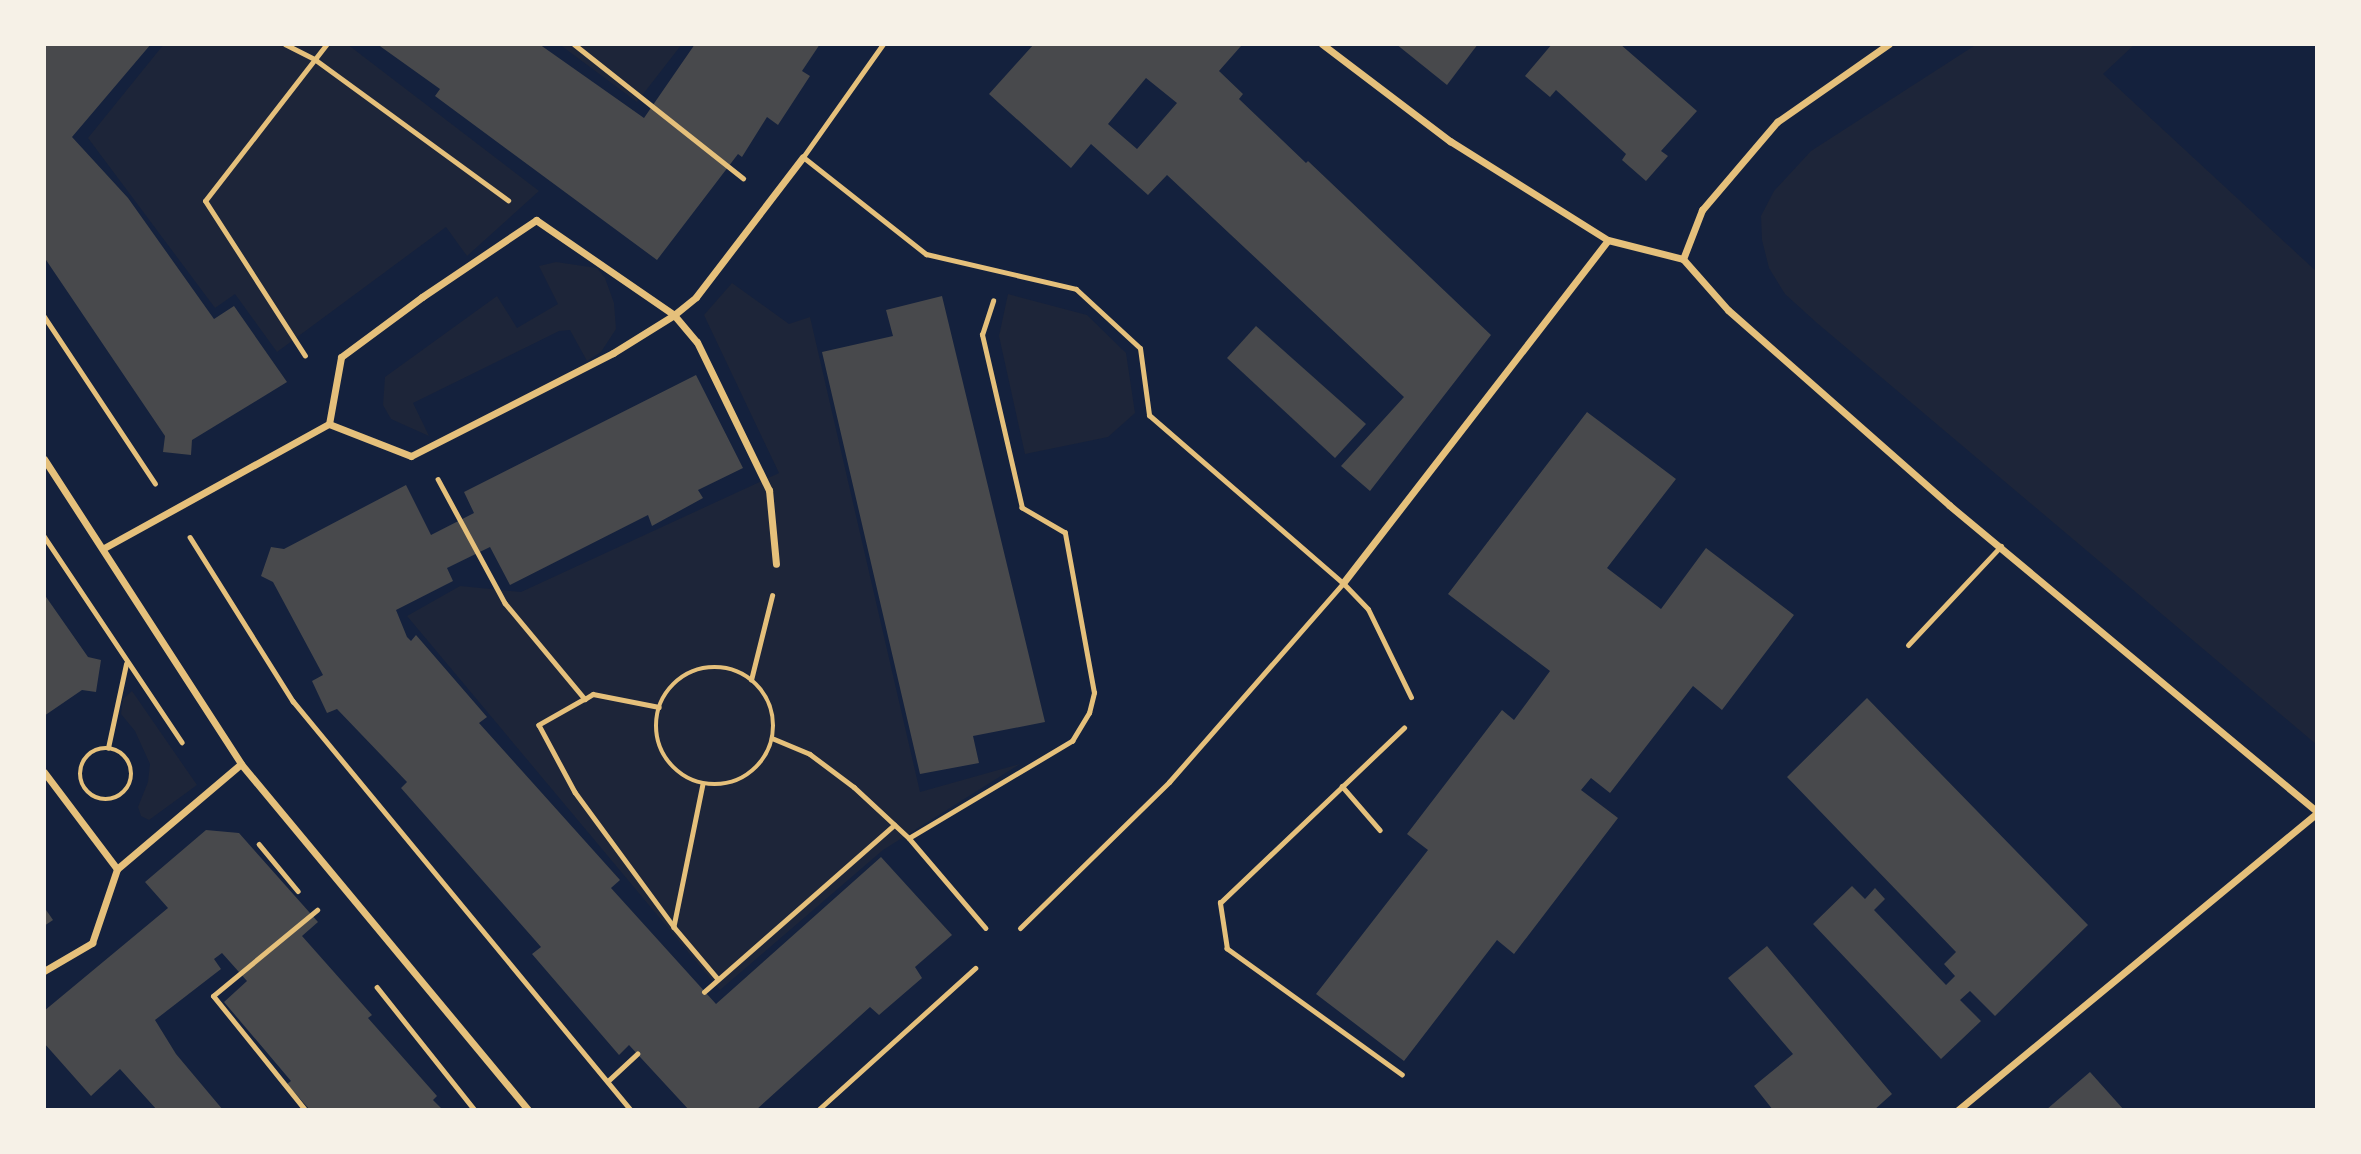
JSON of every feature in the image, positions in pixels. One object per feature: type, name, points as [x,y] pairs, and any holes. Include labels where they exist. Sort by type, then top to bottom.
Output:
[{"type":"street","points":[[1322,44],[1450,141],[1608,240],[1683,259],[1728,310],[1949,505],[2317,813],[1958,1110]]},
{"type":"street","points":[[1683,259],[1702,210],[1777,122],[1889,44]]},
{"type":"street","points":[[104,548],[329,424],[411,456],[613,353],[674,315],[696,297],[803,158]]},
{"type":"street","points":[[329,424],[341,357],[422,297],[536,220],[674,315],[697,342],[769,489],[776,564]]},
{"type":"street","points":[[1343,583],[1608,240]]},
{"type":"street","points":[[44,459],[242,764],[528,1110]]},
{"type":"street","points":[[44,971],[92,943],[117,869],[242,764]]},
{"type":"street","points":[[44,772],[117,869]]},
{"type":"lane","points":[[883,44],[803,158],[926,254],[1076,289],[1140,348],[1149,415],[1343,583],[1368,609],[1411,697]]},
{"type":"lane","points":[[1908,645],[2001,546]]},
{"type":"lane","points":[[1020,928],[1168,782],[1343,583]]},
{"type":"lane","points":[[818,1110],[975,968]]},
{"type":"path","points":[[285,44],[316,60],[536,220]]},
{"type":"path","points":[[327,44],[205,201],[334,397]]},
{"type":"path","points":[[574,44],[770,199]]},
{"type":"path","points":[[909,838],[1072,741],[1089,713],[1094,693],[1065,533],[1021,508],[982,335],[1003,272]]},
{"type":"path","points":[[44,316],[173,509],[293,701],[631,1110]]},
{"type":"path","points":[[423,450],[505,603],[584,699]]},
{"type":"path","points":[[751,680],[774,590],[776,564]]},
{"type":"path","points":[[108,748],[127,663]]},
{"type":"path","points":[[717,667],[735,671],[751,680],[770,706],[772,738],[766,755],[754,770],[739,780],[721,785],[703,784],[684,777],[669,764],[659,746],[655,726],[659,707],[667,691],[681,677],[698,670],[717,667]]},
{"type":"path","points":[[659,707],[593,694],[539,725],[575,792],[674,927],[718,979]]},
{"type":"path","points":[[1402,1075],[1227,948],[1220,903],[1419,715],[1411,697]]},
{"type":"path","points":[[772,738],[810,754],[855,787],[909,838],[992,936]]},
{"type":"path","points":[[108,748],[124,755],[132,771],[128,788],[122,795],[106,801],[90,795],[80,781],[79,772],[85,757],[92,751],[108,748]]},
{"type":"path","points":[[674,927],[703,784]]},
{"type":"path","points":[[1342,786],[1380,830]]},
{"type":"path","points":[[704,992],[894,825]]},
{"type":"path","points":[[305,1110],[213,996],[322,906]]},
{"type":"path","points":[[608,1081],[637,1054]]},
{"type":"shaded area","points":[[164,44],[347,44],[539,191],[467,256],[446,227],[277,352],[235,294],[215,308],[88,138]]},
{"type":"shaded area","points":[[559,44],[682,44],[637,102]]},
{"type":"shaded area","points":[[1977,44],[2135,44],[2103,74],[2317,272],[2317,745],[1817,323],[1785,294],[1769,268],[1762,240],[1761,216],[1774,191],[1811,151]]},
{"type":"shaded area","points":[[556,262],[597,268],[605,278],[614,303],[616,329],[601,352],[587,361],[570,330],[559,331],[413,403],[429,436],[391,419],[383,405],[385,377],[497,296],[517,328],[558,304],[539,266]]},
{"type":"shaded area","points":[[732,283],[789,324],[810,317],[920,792],[1020,764],[883,850],[720,990],[407,616],[460,586],[521,592],[779,473],[704,315]]},
{"type":"shaded area","points":[[1008,294],[1087,315],[1126,353],[1135,413],[1108,437],[1025,454],[999,336]]},
{"type":"shaded area","points":[[132,691],[197,785],[149,820],[141,816],[138,807],[148,782],[150,764],[135,731],[121,714],[123,699]]},
{"type":"building","points":[[44,44],[151,44],[72,137],[128,198],[214,319],[234,306],[287,382],[192,440],[191,455],[163,452],[165,436],[44,257]]},
{"type":"building","points":[[377,44],[539,44],[644,118],[695,44],[820,44],[802,71],[810,76],[778,125],[767,117],[742,157],[738,154],[657,260],[435,96],[440,89]]},
{"type":"building","points":[[1034,44],[1238,44],[1241,46],[1219,71],[1243,94],[1239,99],[1491,335],[1370,491],[1341,466],[1404,397],[1167,175],[1148,195],[1091,144],[1071,168],[989,94]],"holes":[[[1146,78],[1177,103],[1137,149],[1108,124]]]},
{"type":"building","points":[[1396,44],[1478,44],[1447,85]]},
{"type":"building","points":[[1552,44],[1620,44],[1697,111],[1661,151],[1668,156],[1646,181],[1622,160],[1626,154],[1556,90],[1550,97],[1525,76]]},
{"type":"building","points":[[942,296],[1045,722],[973,736],[979,763],[920,774],[822,352],[893,336],[886,310]]},
{"type":"building","points":[[1256,326],[1366,424],[1335,458],[1227,358]]},
{"type":"building","points":[[696,375],[743,468],[698,490],[703,498],[652,526],[648,515],[510,585],[490,547],[447,568],[453,581],[396,610],[407,637],[411,641],[416,635],[487,717],[479,723],[620,880],[611,888],[716,1004],[881,857],[952,935],[915,967],[922,978],[879,1015],[870,1007],[756,1110],[689,1110],[629,1045],[619,1055],[532,954],[541,947],[401,788],[407,782],[337,709],[327,713],[312,681],[323,675],[273,582],[261,576],[271,547],[284,549],[406,485],[431,535],[474,513],[464,492]]},
{"type":"building","points":[[1587,412],[1676,479],[1607,568],[1661,609],[1706,548],[1794,615],[1722,710],[1693,686],[1610,793],[1591,778],[1581,790],[1618,818],[1514,954],[1497,940],[1404,1061],[1316,994],[1428,850],[1407,834],[1502,710],[1514,720],[1550,671],[1448,594]]},
{"type":"building","points":[[44,594],[88,657],[101,660],[96,692],[82,690],[44,716]]},
{"type":"building","points":[[1867,698],[2088,925],[1995,1016],[1970,991],[1960,1000],[1981,1021],[1941,1059],[1813,924],[1852,886],[1865,899],[1875,888],[1885,899],[1874,910],[1946,985],[1955,976],[1944,964],[1956,952],[1787,777]]},
{"type":"building","points":[[206,830],[239,833],[318,922],[302,936],[372,1015],[368,1018],[437,1096],[433,1100],[443,1110],[310,1110],[287,1084],[291,1081],[224,1002],[247,981],[222,953],[214,959],[221,969],[155,1020],[176,1054],[223,1110],[157,1110],[120,1069],[91,1096],[44,1043],[44,1011],[168,908],[145,882]]},
{"type":"building","points":[[44,907],[53,920],[44,926]]},
{"type":"building","points":[[1767,946],[1892,1094],[1874,1110],[1773,1110],[1754,1086],[1793,1054],[1728,978]]},
{"type":"building","points":[[2090,1072],[2124,1110],[2046,1110]]}]
